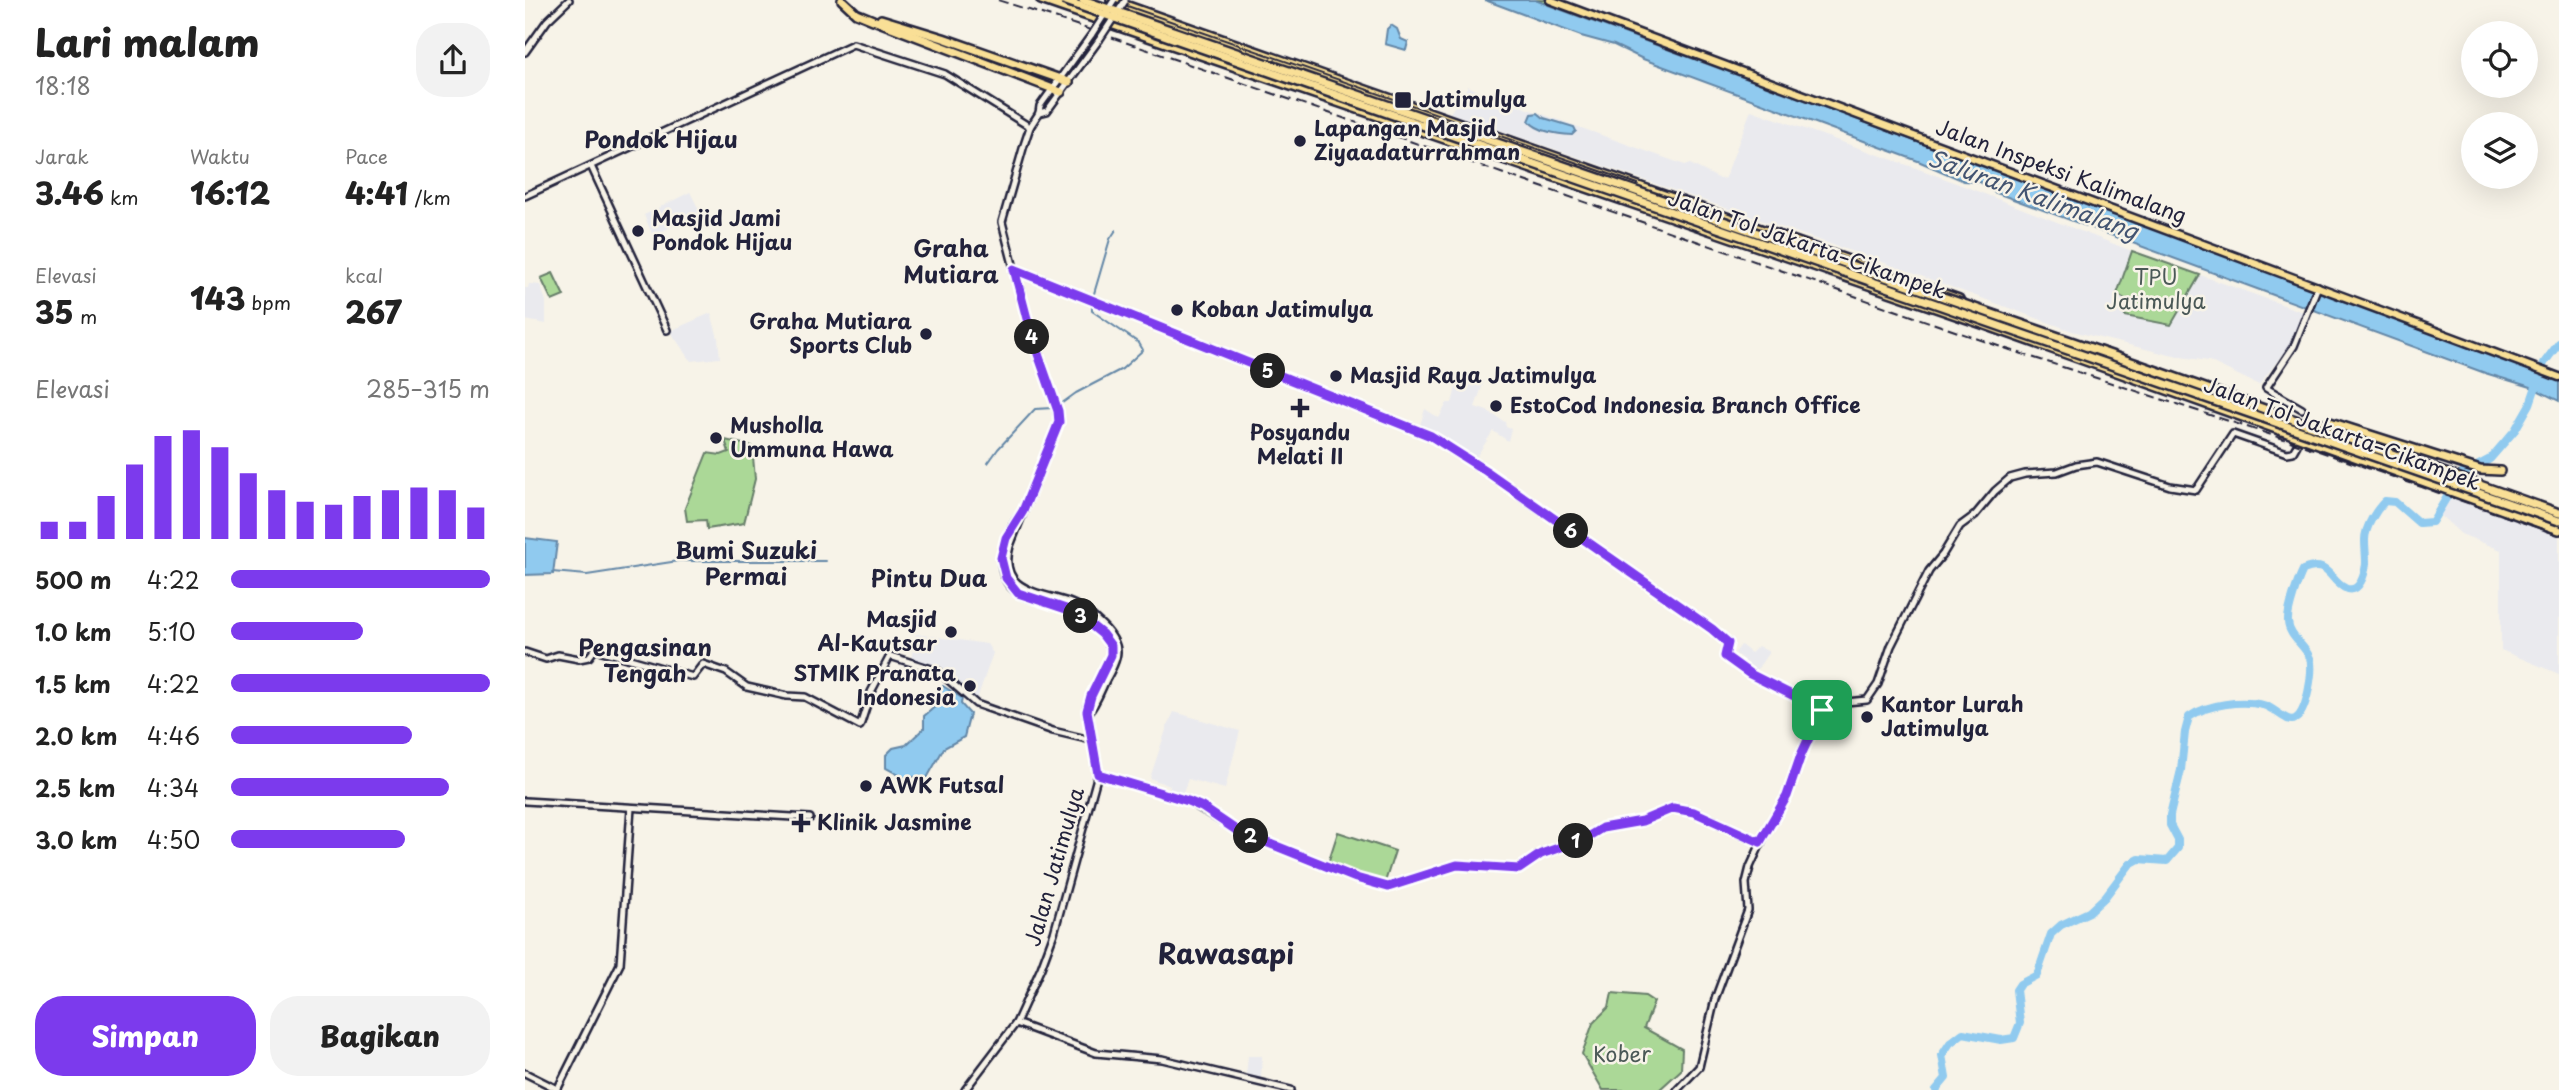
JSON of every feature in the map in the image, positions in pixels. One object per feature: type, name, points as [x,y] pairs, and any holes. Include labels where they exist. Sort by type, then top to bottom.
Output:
[{"type":"highway","points":[[842,0],[856,13],[1061,92]]},
{"type":"highway","points":[[848,0],[856,8],[874,17],[1069,82]]},
{"type":"highway","name":"Jalan Tol Jakarta–Cikampek","points":[[1041,0],[1985,325],[2559,530]]},
{"type":"highway","points":[[1063,0],[2559,521]]},
{"type":"highway","points":[[1083,0],[2559,511]]},
{"type":"highway","name":"Jalan Tol Jakarta–Cikampek","points":[[1113,0],[2559,511]]},
{"type":"highway","points":[[1031,80],[1035,72]]},
{"type":"highway","points":[[2317,425],[2330,422],[2465,466],[2500,471]]},
{"type":"main road","name":"Jalan Inspeksi Kalimalang","points":[[1550,0],[2559,377]]},
{"type":"street","points":[[525,52],[547,21],[569,0]]},
{"type":"street","points":[[1113,0],[1040,106],[1039,113],[1047,111],[1125,0]]},
{"type":"street","points":[[525,196],[853,44],[945,74],[1030,127]]},
{"type":"street","name":"Jalan Jatimulya","points":[[965,1090],[1016,1023],[1054,933],[1098,774],[1087,715],[1091,696],[1111,655],[1111,646],[1102,634],[1081,616],[1067,608],[1021,594],[1006,578],[1002,567],[1002,551],[1011,528],[1023,511],[1057,428],[1057,408],[1031,334],[1003,229],[1003,217],[1030,127],[1039,113]]},
{"type":"street","points":[[591,166],[667,330]]},
{"type":"street","points":[[1014,269],[1188,341],[1431,436],[1486,471],[1712,629],[1728,643],[1725,656],[1739,666],[1822,710],[1846,702],[1867,700],[1874,692],[1896,634],[1929,571],[1943,554],[1959,526],[1975,515],[2010,478],[2056,472],[2097,462],[2170,486],[2195,490],[2233,434],[2287,453],[2293,452],[2297,445]]},
{"type":"street","points":[[2302,409],[2266,388],[2290,353],[2318,287]]},
{"type":"street","points":[[525,652],[546,659],[564,655],[579,659],[589,657],[595,649],[693,677],[703,664],[726,672],[747,687],[787,696],[806,697],[860,726],[871,692],[890,656],[910,660],[938,671],[976,704],[1053,731],[1091,740]]},
{"type":"street","points":[[1677,1090],[1697,1070],[1703,1055],[1715,999],[1748,910],[1746,880],[1760,842],[1787,796],[1801,755],[1822,710]]},
{"type":"street","points":[[1098,774],[1188,801],[1202,807],[1236,830],[1356,878],[1388,887],[1457,865],[1519,869],[1541,854],[1584,839],[1602,828],[1642,821],[1673,808],[1694,812],[1760,842]]},
{"type":"street","points":[[525,801],[810,818]]},
{"type":"street","points":[[525,1073],[557,1089],[611,985],[622,956],[631,808]]},
{"type":"street","points":[[1016,1023],[1096,1054],[1162,1059],[1291,1090]]},
{"type":"shaded area","points":[[1468,86],[1514,110],[1517,105],[1685,165],[1690,164],[1720,179],[1725,178],[1751,110],[1930,173],[2132,251],[2117,293],[2129,301],[2125,316],[2171,324],[2200,275],[2303,312],[2291,343],[2259,385],[2209,361],[2174,356],[2072,331],[1888,264],[1450,113]]},
{"type":"shaded area","points":[[690,192],[700,212],[653,236],[644,215]]},
{"type":"shaded area","points":[[529,284],[540,285],[546,301],[546,324],[525,320],[525,288],[528,288]]},
{"type":"shaded area","points":[[711,313],[720,358],[691,361],[670,331]]},
{"type":"shaded area","points":[[1459,376],[1484,381],[1475,407],[1505,422],[1506,427],[1511,429],[1508,441],[1493,431],[1475,459],[1419,428],[1425,409],[1439,418],[1447,403],[1452,403]]},
{"type":"shaded area","points":[[2447,496],[2559,535],[2559,674],[2501,650],[2501,550],[2461,534],[2439,514]]},
{"type":"shaded area","points":[[916,634],[987,644],[993,653],[976,702],[941,671],[911,659]]},
{"type":"shaded area","points":[[1741,645],[1751,653],[1758,646],[1769,652],[1756,671],[1735,653]]},
{"type":"shaded area","points":[[1174,712],[1240,731],[1225,789],[1188,779],[1182,795],[1169,791],[1170,786],[1150,778]]},
{"type":"shaded area","points":[[1248,1056],[1262,1056],[1261,1080],[1246,1076]]},
{"type":"green space","points":[[1535,0],[1550,0],[2559,380]]},
{"type":"green space","name":"TPU Jatimulya","points":[[2132,251],[2200,275],[2171,325],[2125,316],[2128,301],[2117,294]]},
{"type":"green space","points":[[553,273],[564,296],[552,301],[541,278]]},
{"type":"green space","points":[[725,440],[752,446],[755,479],[744,523],[707,529],[706,520],[687,521],[685,508],[707,453],[721,455],[729,452]]},
{"type":"green space","points":[[1338,832],[1395,851],[1385,882],[1328,863]]},
{"type":"green space","name":"Kober","points":[[1612,993],[1645,996],[1654,1002],[1644,1028],[1682,1049],[1681,1070],[1659,1090],[1603,1090],[1582,1054],[1593,1023],[1609,1007]]},
{"type":"water","name":"Saluran Kalimalang","points":[[1485,0],[1535,0],[2559,380],[2559,401],[2531,387],[2485,373],[1994,192],[1980,182],[1964,181],[1918,161],[1643,59],[1614,45],[1581,36]]},
{"type":"water","points":[[1391,25],[1397,29],[1401,39],[1408,42],[1406,50],[1385,44],[1387,29]]},
{"type":"water","points":[[1538,113],[1544,118],[1574,127],[1576,131],[1567,135],[1538,128],[1529,121],[1532,114]]},
{"type":"water","points":[[525,538],[557,542],[553,574],[525,575]]},
{"type":"water","points":[[943,686],[962,698],[961,704],[970,714],[964,737],[944,748],[927,778],[906,779],[886,768],[886,755],[893,748],[906,745],[924,728],[924,716],[937,705],[937,692]]},
{"type":"waterway","points":[[1093,297],[1110,239],[1116,230]]},
{"type":"waterway","points":[[1058,406],[1076,393],[1122,369],[1143,350],[1139,343],[1092,311],[1092,302]]},
{"type":"waterway","points":[[1936,1090],[1946,1078],[1942,1055],[1950,1043],[1963,1033],[2001,1040],[2014,1038],[2020,1023],[2016,990],[2020,984],[2037,975],[2051,934],[2061,925],[2089,912],[2105,897],[2130,864],[2139,859],[2167,861],[2178,848],[2178,840],[2170,825],[2170,815],[2181,770],[2189,717],[2215,706],[2245,703],[2267,706],[2292,720],[2299,715],[2309,690],[2311,664],[2308,653],[2291,632],[2288,617],[2303,570],[2319,567],[2345,588],[2358,586],[2365,567],[2367,530],[2385,501],[2395,502],[2419,523],[2432,522],[2460,475],[2490,459],[2515,430],[2530,404],[2544,363],[2559,343]]},
{"type":"waterway","points":[[988,463],[1035,409],[1053,408]]},
{"type":"waterway","points":[[552,572],[587,575],[678,561],[826,561]]},
{"type":"tram line","points":[[1110,0],[1638,184]]},
{"type":"railway","points":[[998,0],[2004,348],[2290,441],[2559,535]]},
{"type":"place","name":"Jatimulya","points":[[1403,100]]},
{"type":"place","name":"Lapangan Masjid Ziyaadaturrahman","points":[[1300,141]]},
{"type":"place","name":"Masjid Jami Pondok Hijau","points":[[638,231]]},
{"type":"place","name":"Koban Jatimulya","points":[[1177,310]]},
{"type":"place","name":"Graha Mutiara Sports Club","points":[[926,334]]},
{"type":"place","name":"Masjid Raya Jatimulya","points":[[1336,376]]},
{"type":"place","name":"EstoCod Indonesia Branch Office","points":[[1496,406]]},
{"type":"place","name":"Posyandu Melati II","points":[[1300,408]]},
{"type":"place","name":"Musholla Ummuna Hawa","points":[[716,438]]},
{"type":"place","name":"Masjid Al-Kautsar","points":[[951,632]]},
{"type":"place","name":"STMIK Pranata Indonesia","points":[[970,686]]},
{"type":"place","name":"Kantor Lurah Jatimulya","points":[[1867,717]]},
{"type":"place","name":"AWK Futsal","points":[[866,786]]},
{"type":"place","name":"Klinik Jasmine","points":[[801,823]]},
{"type":"district","name":"Pondok Hijau","points":[[661,140]]},
{"type":"district","name":"Graha Mutiara","points":[[951,262]]},
{"type":"district","name":"Bumi Suzuki Permai","points":[[746,564]]},
{"type":"district","name":"Pintu Dua","points":[[929,579]]},
{"type":"district","name":"Pengasinan Tengah","points":[[645,661]]},
{"type":"district","name":"Rawasapi","points":[[1226,954]]},
{"type":"route","points":[[1014,269],[1188,341],[1431,436],[1486,471],[1712,629],[1728,643],[1725,656],[1750,674],[1822,710],[1801,755],[1787,796],[1760,842],[1694,812],[1673,808],[1642,821],[1602,828],[1584,839],[1541,854],[1519,869],[1457,865],[1388,887],[1356,878],[1230,828],[1202,807],[1188,801],[1098,774],[1087,707],[1106,668],[1111,646],[1102,634],[1075,612],[1018,593],[1006,578],[1002,567],[1003,547],[1017,517],[1023,511],[1059,422],[1058,411],[1031,334],[1014,269]]}]
